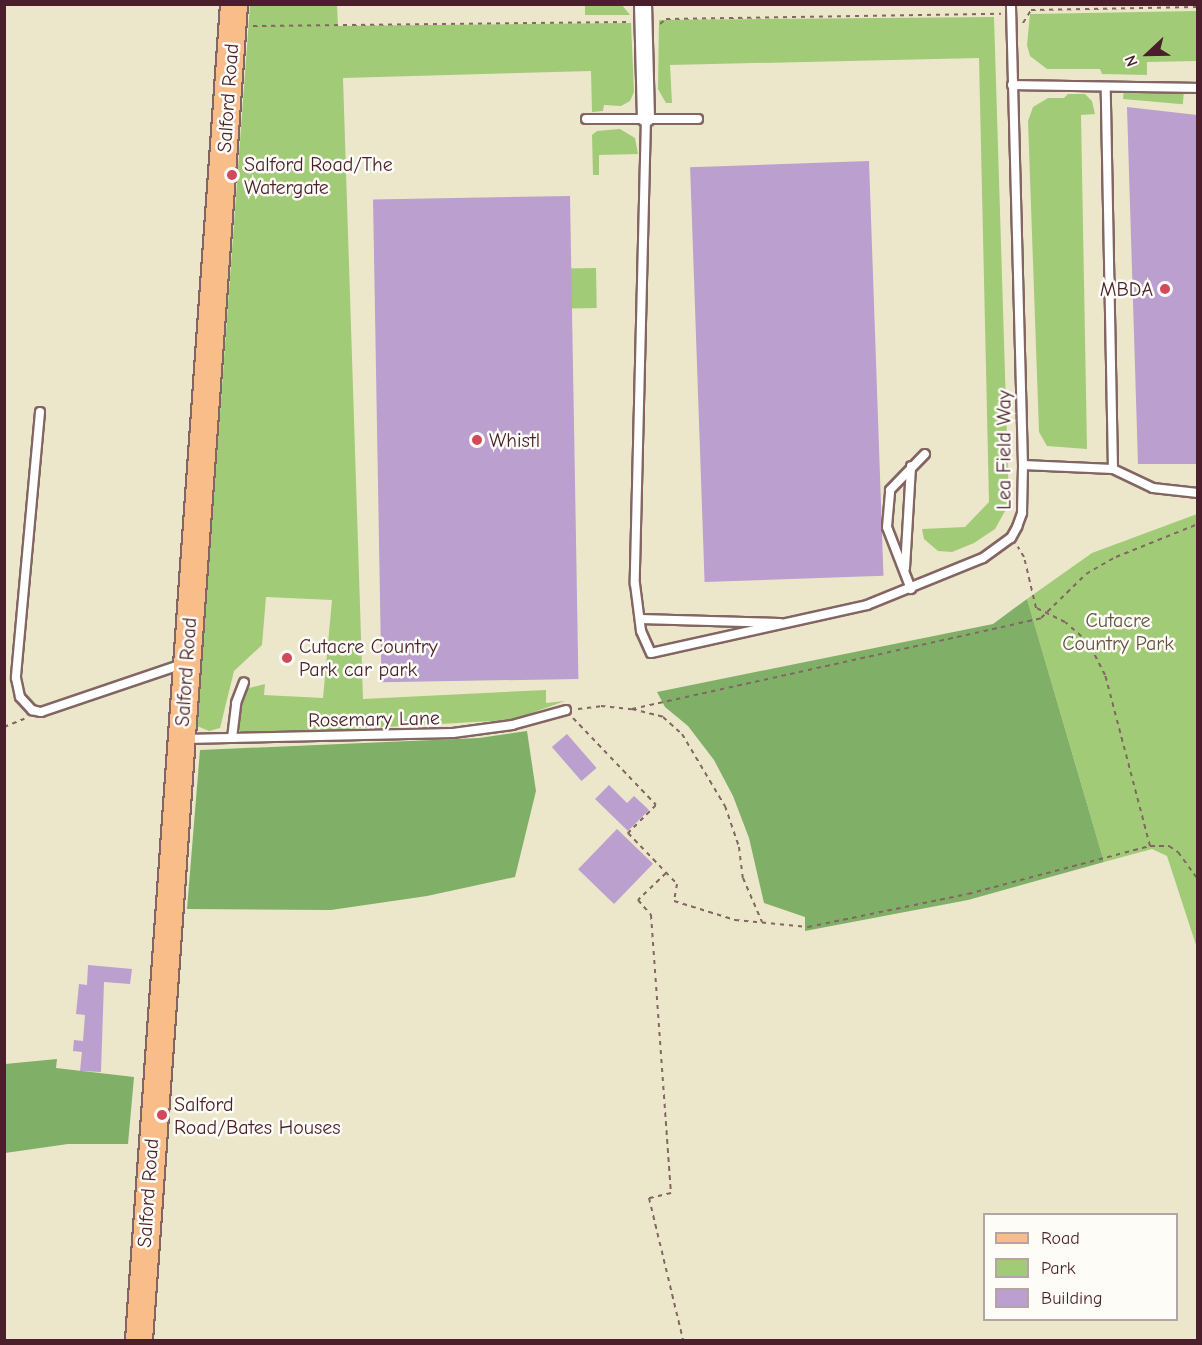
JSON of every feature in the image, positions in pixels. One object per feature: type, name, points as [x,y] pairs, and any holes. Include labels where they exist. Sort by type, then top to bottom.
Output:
[{"type":"main road","name":"Salford Road","points":[[139,1341],[233,16]]},
{"type":"street","points":[[643,4],[646,118]]},
{"type":"lane","name":"Lea Field Way","points":[[640,619],[651,653],[676,650],[795,623],[911,589],[982,558],[1011,537],[1022,513],[1023,465],[1011,4]]},
{"type":"lane","points":[[1012,85],[1081,83],[1106,89],[1116,85],[1197,88]]},
{"type":"lane","points":[[1106,89],[1113,469]]},
{"type":"lane","points":[[646,118],[635,534],[640,619],[795,623]]},
{"type":"lane","points":[[586,119],[698,119]]},
{"type":"lane","points":[[40,411],[16,678],[25,705],[41,712],[186,663]]},
{"type":"lane","points":[[911,589],[887,527],[890,490],[925,454]]},
{"type":"lane","points":[[1023,465],[1113,469],[1153,488],[1197,493]]},
{"type":"lane","points":[[905,573],[911,466]]},
{"type":"lane","points":[[232,738],[236,703],[244,682]]},
{"type":"lane","name":"Rosemary Lane","points":[[181,739],[453,733],[512,725],[566,710]]},
{"type":"path","points":[[233,16],[632,22],[659,25],[666,19],[1001,14],[1001,24],[1022,24],[1031,10],[1197,7]]},
{"type":"path","points":[[632,709],[1048,614],[1063,593],[1086,574],[1116,557],[1197,524]]},
{"type":"path","points":[[1011,537],[1024,557],[1032,601],[1048,614],[1065,622],[1088,642],[1105,675],[1149,846]]},
{"type":"path","points":[[566,710],[600,706],[632,709],[663,717],[682,734],[704,766],[725,806],[739,846],[743,878],[762,922]]},
{"type":"path","points":[[566,710],[656,805],[628,833],[677,884],[674,901],[735,920],[808,927],[968,894],[1149,846],[1170,846],[1178,852],[1197,880]]},
{"type":"path","points":[[4,727],[41,712]]},
{"type":"path","points":[[666,873],[638,900],[651,915],[671,1193],[649,1198],[683,1341]]},
{"type":"green space","points":[[250,5],[337,5],[338,26],[631,23],[634,92],[630,101],[621,106],[604,105],[603,111],[592,112],[591,71],[343,78],[363,699],[546,690],[546,703],[565,701],[512,720],[243,735],[236,726],[246,684],[249,688],[265,684],[264,695],[323,698],[332,600],[266,597],[262,645],[234,671],[220,728],[209,731],[197,726]]},
{"type":"green space","points":[[585,5],[622,5],[630,15],[585,15]]},
{"type":"green space","points":[[1197,11],[1197,61],[1147,62],[1147,75],[1102,74],[1100,69],[1047,69],[1030,56],[1027,45],[1030,14]]},
{"type":"green space","points":[[994,17],[1009,504],[995,529],[974,543],[952,552],[938,551],[924,539],[922,529],[965,527],[989,502],[979,58],[670,65],[672,103],[666,103],[658,89],[659,20]]},
{"type":"green space","points":[[1124,88],[1184,93],[1183,104],[1123,99]]},
{"type":"green space","points":[[1068,94],[1085,94],[1092,101],[1095,114],[1081,115],[1087,449],[1047,446],[1039,432],[1028,121],[1033,107],[1048,98],[1064,98]]},
{"type":"green space","points":[[620,129],[635,138],[638,154],[599,155],[599,175],[593,175],[592,135],[597,131]]},
{"type":"green space","points":[[596,268],[597,308],[568,309],[567,269]]},
{"type":"green space","name":"Cutacre Country Park","points":[[1197,514],[1197,948],[1167,856],[1152,849],[1104,862],[1027,599],[1092,553]]},
{"type":"green space","points":[[1027,599],[1104,862],[968,900],[805,931],[805,917],[764,903],[749,838],[733,796],[714,760],[688,726],[665,707],[657,692],[993,624]]},
{"type":"green space","points":[[527,731],[536,791],[515,877],[427,896],[331,910],[187,909],[200,750],[479,738]]},
{"type":"green space","points":[[57,1059],[56,1068],[134,1077],[128,1144],[68,1144],[5,1153],[5,1064]]},
{"type":"building","name":"MBDA","points":[[1127,107],[1197,115],[1197,464],[1138,464]]},
{"type":"building","points":[[869,161],[883,576],[705,582],[690,167]]},
{"type":"building","name":"Whistl","points":[[570,196],[578,679],[381,682],[373,199]]},
{"type":"building","points":[[567,734],[597,768],[581,781],[552,747]]},
{"type":"building","points":[[609,785],[627,803],[634,796],[649,810],[628,831],[595,799]]},
{"type":"building","points":[[617,829],[653,864],[614,904],[578,869]]},
{"type":"building","points":[[88,965],[132,969],[130,984],[104,982],[101,1072],[80,1071],[82,1052],[73,1051],[74,1040],[83,1041],[85,1015],[76,1014],[79,984],[87,985]]},
{"type":"place","name":"Salford Road/The Watergate","points":[[232,175]]},
{"type":"place","name":"MBDA","points":[[1165,289]]},
{"type":"place","name":"Whistl","points":[[477,440]]},
{"type":"place","name":"Cutacre Country Park car park","points":[[287,658]]},
{"type":"place","name":"Salford Road/Bates Houses","points":[[162,1115]]}]
